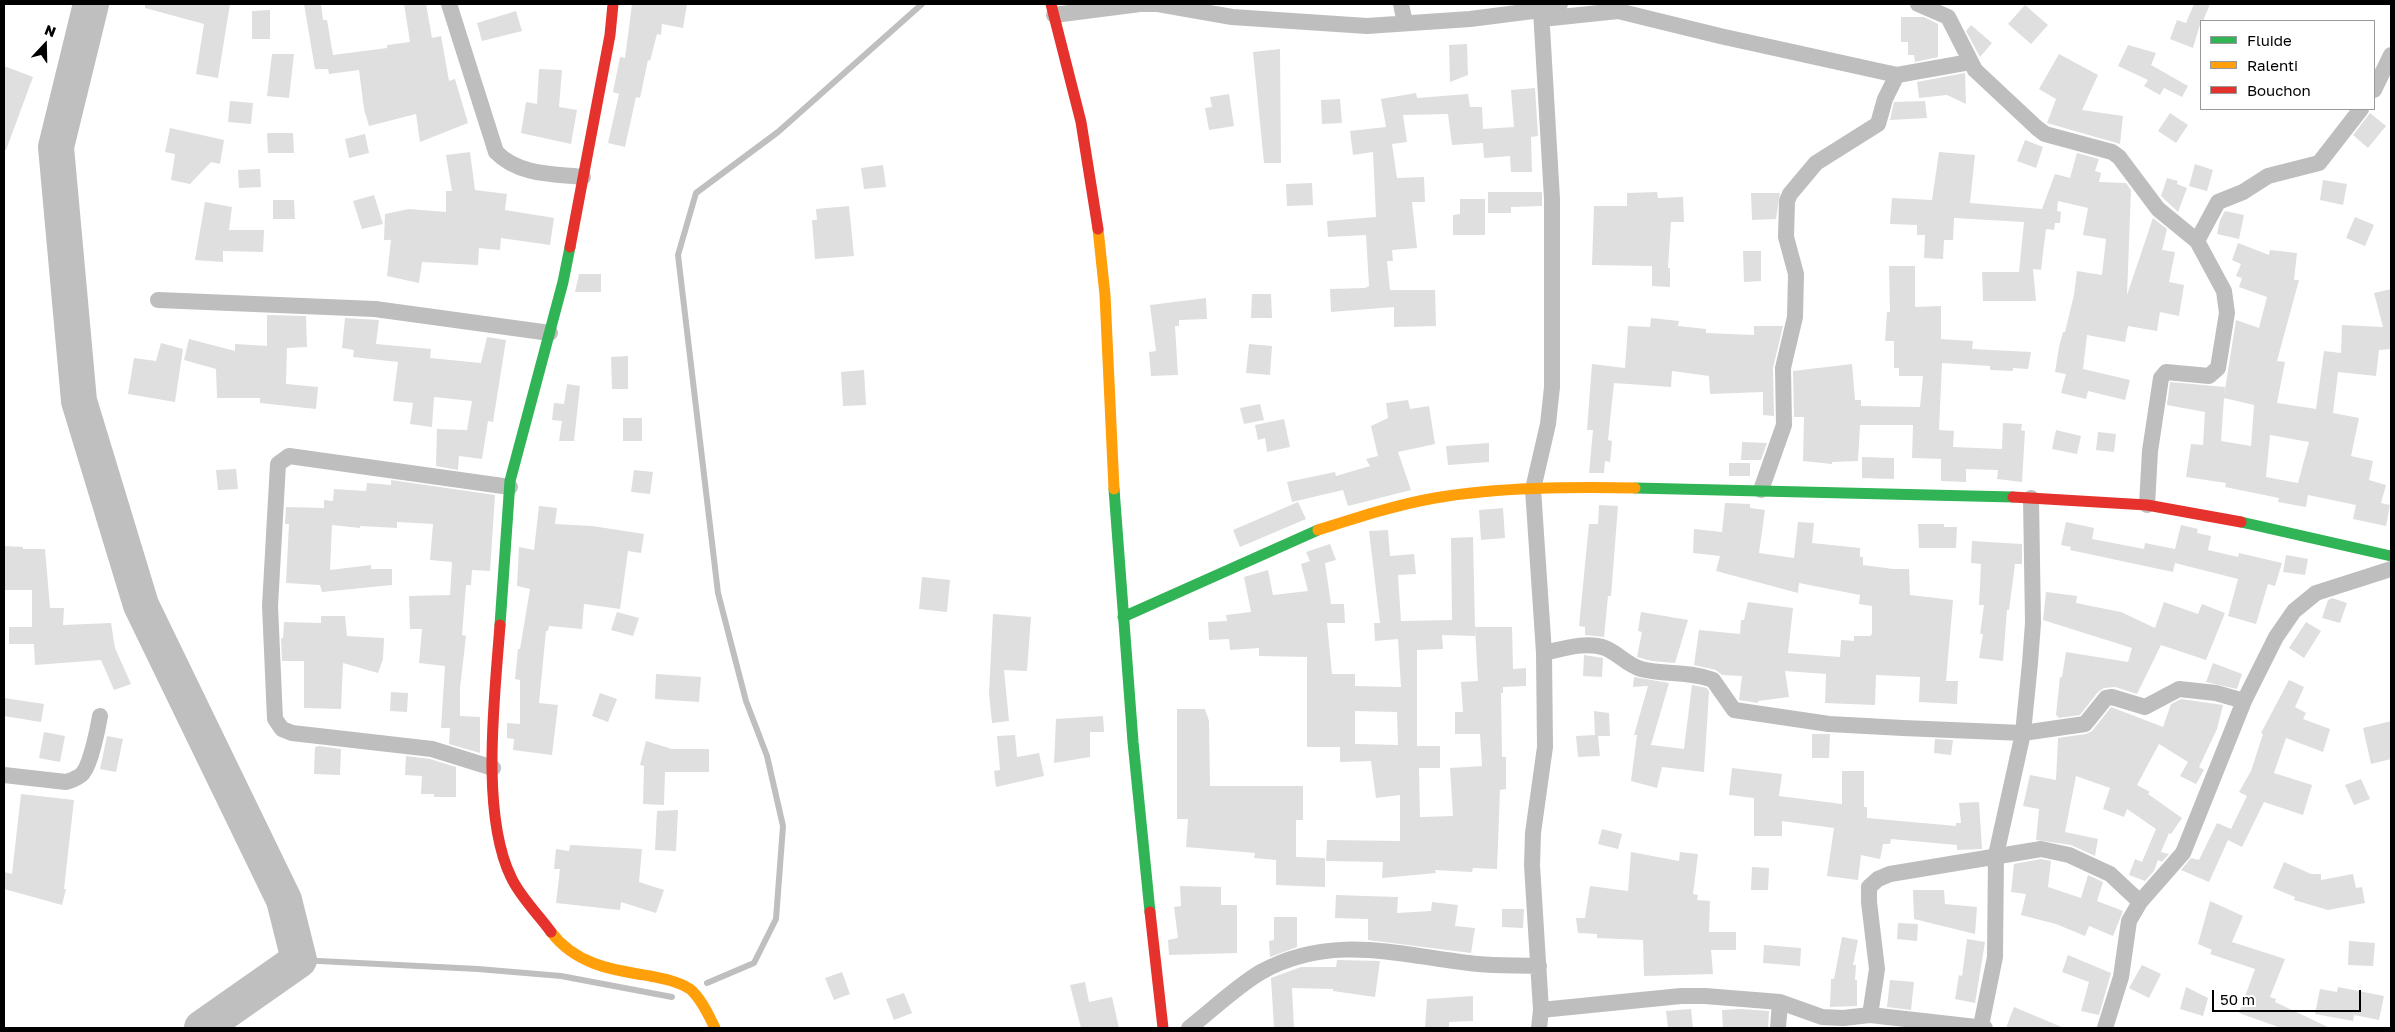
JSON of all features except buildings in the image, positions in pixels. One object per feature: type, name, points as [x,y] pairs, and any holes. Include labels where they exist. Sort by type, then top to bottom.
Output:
[{"type":"street","points":[[449,4],[496,152],[506,163],[524,170],[583,177]]},
{"type":"street","points":[[613,4],[610,35],[563,282],[514,461],[510,486],[493,731],[494,804],[501,848],[511,878],[558,941],[584,960],[601,966],[654,976],[691,990],[706,1010],[714,1028]]},
{"type":"street","points":[[1163,1028],[1147,904],[1123,618],[1100,244],[1077,98],[1053,9],[1158,4],[1232,17],[1335,25],[1618,11],[1720,36],[1897,75],[1970,62]]},
{"type":"street","points":[[1401,4],[1405,23]]},
{"type":"street","points":[[1541,15],[1560,4]]},
{"type":"street","points":[[1918,4],[1948,17],[1975,70],[2045,134],[2112,152],[2119,157],[2158,209],[2197,241],[2220,281],[2227,302],[2218,368],[2209,376],[2166,372],[2163,375],[2150,451],[2147,505]]},
{"type":"street","points":[[1539,1028],[1541,1010],[1532,865],[1534,832],[1545,747],[1544,653],[1533,488],[1548,424],[1552,387],[1552,199],[1541,15]]},
{"type":"street","points":[[2375,88],[2391,54]]},
{"type":"street","points":[[1761,490],[1784,425],[1783,368],[1795,317],[1796,274],[1786,237],[1787,202],[1790,194],[1816,163],[1878,124],[1885,99],[1897,75]]},
{"type":"street","points":[[2197,241],[2218,202],[2243,192],[2262,178],[2319,163],[2360,110]]},
{"type":"street","points":[[158,300],[375,309],[550,332]]},
{"type":"street","points":[[493,768],[432,749],[292,732],[278,725],[275,719],[270,606],[278,464],[289,456],[510,486]]},
{"type":"street","points":[[1123,618],[1311,532],[1371,513],[1435,498],[1533,488],[1596,487],[1761,490],[2031,498],[2147,505],[2187,511],[2313,537],[2391,556]]},
{"type":"street","points":[[1541,1010],[1681,996],[1757,998],[1780,1002],[1822,1017],[1843,1018],[1870,1015],[1919,1024],[1983,1027],[1996,957],[1996,855],[2023,733],[2033,623],[2031,498]]},
{"type":"street","points":[[2105,1028],[2121,978],[2126,930],[2140,902],[2183,853],[2244,701],[2276,637],[2294,611],[2316,593],[2391,570]]},
{"type":"street","points":[[1544,653],[1575,646],[1590,645],[1605,648],[1642,669],[1706,677],[1713,680],[1734,710],[1829,724],[2023,733],[2085,724],[2106,698],[2112,697],[2145,707],[2179,689],[2216,692],[2244,701]]},
{"type":"street","points":[[4,775],[66,782],[76,779],[84,773],[98,731],[100,716]]},
{"type":"street","points":[[1870,1015],[1877,969],[1869,887],[1878,879],[1890,874],[2041,849],[2069,855],[2110,874],[2140,902]]},
{"type":"street","points":[[1189,1028],[1260,973],[1306,954],[1339,948],[1371,949],[1479,964],[1539,966]]},
{"type":"street","points":[[1778,1028],[1780,1002]]},
{"type":"waterway","points":[[91,4],[56,147],[79,401],[141,605],[284,900],[299,960],[202,1028]]},
{"type":"waterway","points":[[707,983],[754,963],[776,919],[783,826],[767,756],[746,701],[718,593],[678,255],[696,193],[778,132],[922,4]]},
{"type":"waterway","points":[[299,960],[478,969],[561,976],[672,997]]},
{"type":"traffic: fast","points":[[500,625],[510,481],[563,282],[570,247]]},
{"type":"traffic: fast","points":[[1635,488],[2013,497]]},
{"type":"traffic: fast","points":[[1114,489],[1133,742],[1150,912]]},
{"type":"traffic: fast","points":[[2241,522],[2391,556]]},
{"type":"traffic: fast","points":[[1123,617],[1318,530]]},
{"type":"traffic: slow","points":[[1098,229],[1105,295],[1114,489]]},
{"type":"traffic: slow","points":[[1318,530],[1405,504],[1459,494],[1535,489],[1635,488]]},
{"type":"traffic: slow","points":[[551,932],[572,952],[596,964],[666,979],[685,986],[698,997],[715,1028]]},
{"type":"traffic: jam","points":[[570,247],[610,35],[613,4]]},
{"type":"traffic: jam","points":[[1051,4],[1081,122],[1098,229]]},
{"type":"traffic: jam","points":[[2013,497],[2147,505],[2241,522]]},
{"type":"traffic: jam","points":[[500,625],[492,753],[493,788],[501,851],[511,877],[524,899],[551,932]]},
{"type":"traffic: jam","points":[[1150,912],[1163,1028]]}]
